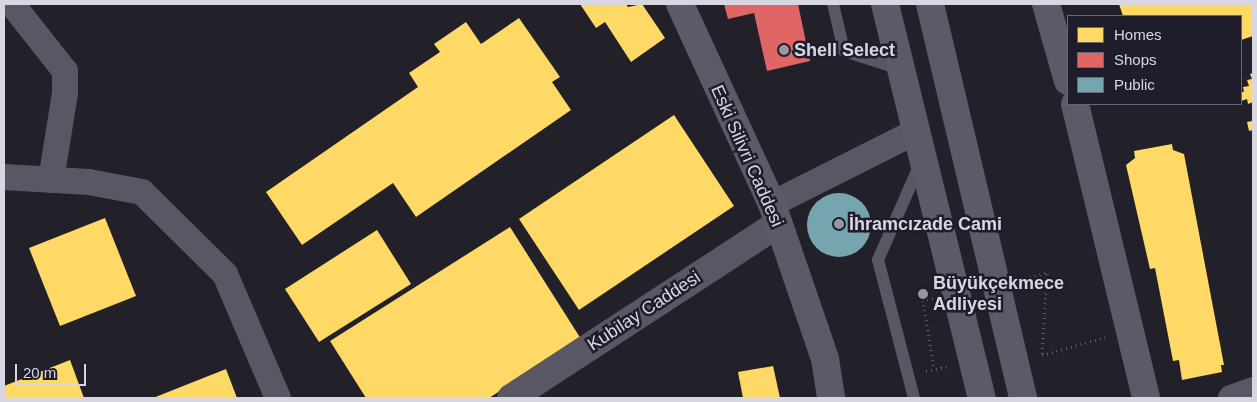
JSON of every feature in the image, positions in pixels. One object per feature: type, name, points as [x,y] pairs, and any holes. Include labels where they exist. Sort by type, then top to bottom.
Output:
[{"type":"highway","points":[[885,4],[982,398]]},
{"type":"highway","points":[[930,4],[1023,398]]},
{"type":"main road","name":"Eski Silivri Caddesi","points":[[680,4],[775,214],[825,359],[831,398]]},
{"type":"main road","points":[[1046,4],[1067,78]]},
{"type":"main road","points":[[1075,105],[1146,398]]},
{"type":"street","points":[[12,4],[65,71],[65,93],[51,180]]},
{"type":"street","points":[[775,214],[917,131]]},
{"type":"street","points":[[4,177],[89,182],[142,192],[225,274],[278,398]]},
{"type":"street","name":"Kubilay Caddesi","points":[[511,398],[775,214]]},
{"type":"street","points":[[1231,398],[1253,390]]},
{"type":"lane","points":[[833,4],[844,51],[901,69]]},
{"type":"lane","points":[[914,398],[878,260],[923,157]]},
{"type":"path","points":[[1042,355],[1048,273]]},
{"type":"path","points":[[923,300],[934,369]]},
{"type":"path","points":[[1014,363],[1131,331]]},
{"type":"path","points":[[908,374],[973,361]]},
{"type":"building: Homes","points":[[580,4],[626,4],[628,7],[642,4],[665,38],[631,62],[605,22],[596,28]]},
{"type":"building: Homes","points":[[1119,4],[1253,4],[1253,36],[1242,40],[1242,15],[1123,15]]},
{"type":"building: Homes","points":[[519,18],[560,77],[552,82],[571,110],[416,217],[393,183],[302,245],[266,192],[418,87],[409,73],[440,52],[434,44],[466,22],[481,44]]},
{"type":"building: Homes","points":[[1253,73],[1253,102],[1248,104],[1247,99],[1242,101],[1242,92],[1244,92],[1243,87],[1249,86],[1247,80],[1252,79],[1250,74]]},
{"type":"building: Homes","points":[[674,115],[734,206],[579,310],[519,219]]},
{"type":"building: Homes","points":[[1253,115],[1253,130],[1249,131],[1247,122],[1252,121]]},
{"type":"building: Homes","points":[[1172,144],[1173,150],[1184,154],[1224,365],[1221,365],[1222,372],[1182,380],[1179,360],[1173,361],[1155,268],[1150,269],[1126,165],[1135,158],[1134,151]]},
{"type":"building: Homes","points":[[105,218],[136,296],[60,326],[29,248]]},
{"type":"building: Homes","points":[[510,227],[581,339],[489,398],[366,398],[330,341]]},
{"type":"building: Homes","points":[[377,230],[411,284],[319,342],[285,289]]},
{"type":"building: Homes","points":[[70,360],[84,398],[4,398],[4,386]]},
{"type":"building: Homes","points":[[773,366],[780,398],[743,398],[738,372]]},
{"type":"building: Homes","points":[[226,369],[237,398],[153,398]]},
{"type":"building: Shops","points":[[724,4],[798,4],[810,61],[767,71],[754,13],[728,19]]},
{"type":"building: Public","name":"İhramcızade Cami","points":[[839,193],[857,199],[865,207],[871,225],[865,243],[857,251],[839,257],[821,251],[813,243],[807,225],[813,207],[821,199]]},
{"type":"place","name":"Shell Select","points":[[784,50]]},
{"type":"place","name":"İhramcızade Cami","points":[[839,224]]},
{"type":"place","name":"Büyükçekmece Adliyesi","points":[[923,294]]}]
